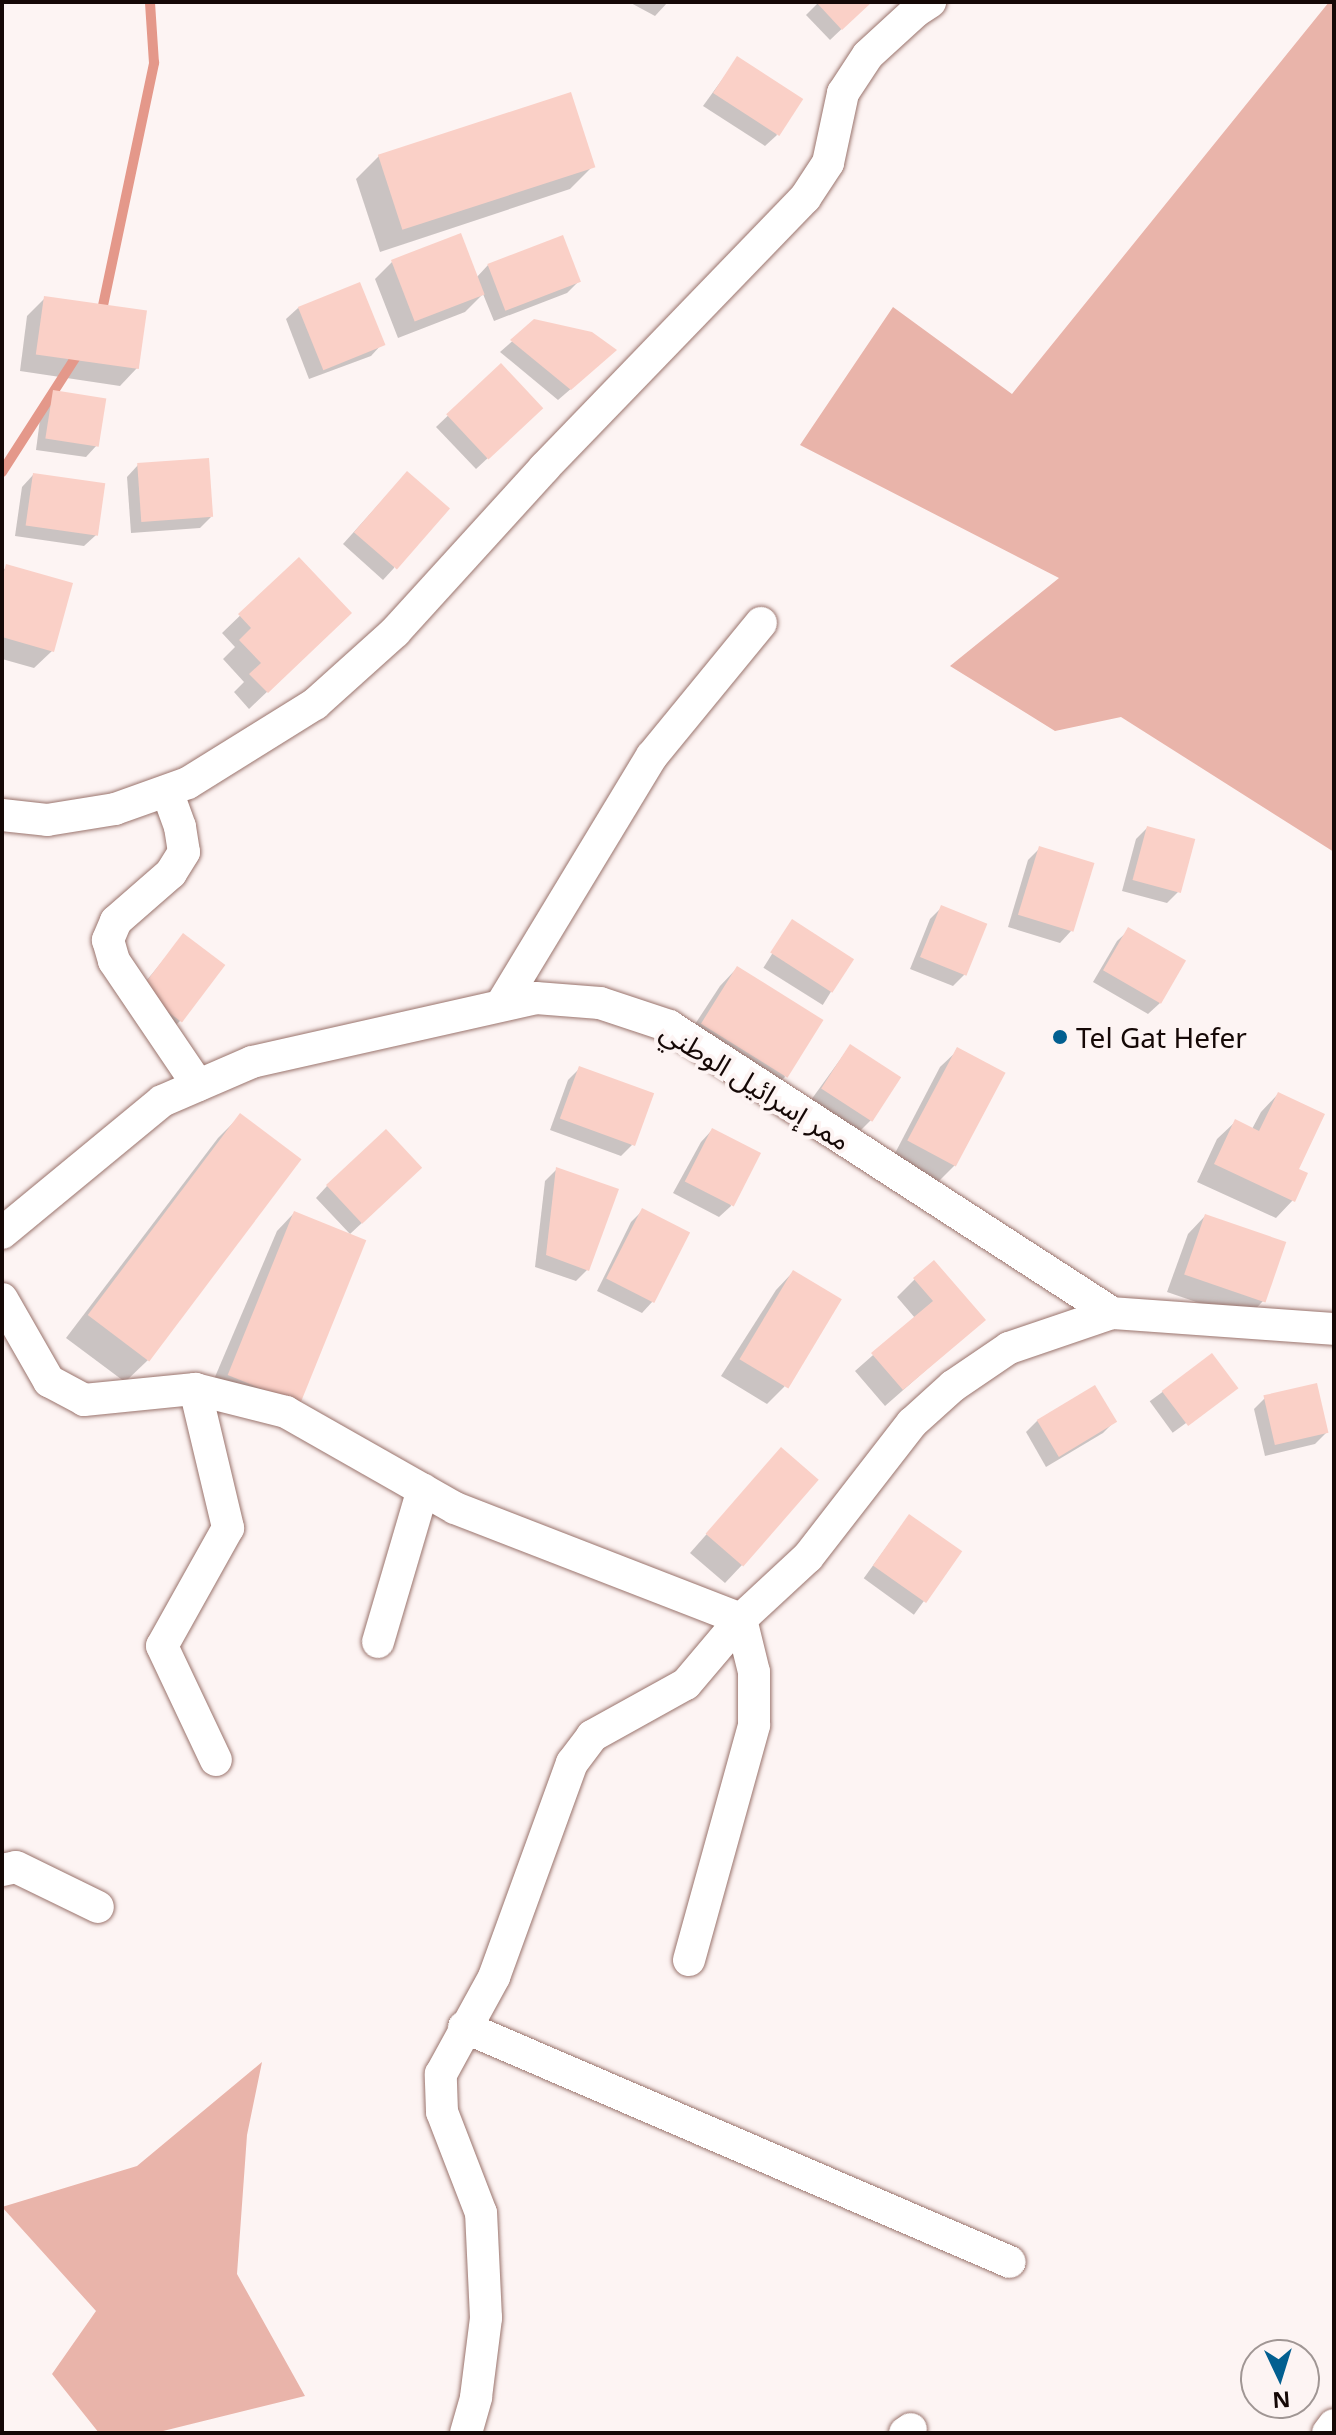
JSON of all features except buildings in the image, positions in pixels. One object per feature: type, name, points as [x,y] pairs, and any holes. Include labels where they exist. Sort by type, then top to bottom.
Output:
[{"type":"street","points":[[2,815],[61,818],[115,809],[167,791],[188,783],[315,704],[395,632],[544,468],[805,198],[828,163],[843,93],[868,55],[930,2]]},
{"type":"street","points":[[501,1005],[652,756],[761,623]]},
{"type":"street","points":[[167,791],[180,827],[184,852],[171,873],[116,921],[108,940],[114,961],[198,1085]]},
{"type":"street","name":"ممر إسرائيل الوطني","points":[[2,1233],[162,1101],[198,1085],[252,1062],[536,998],[600,1003],[669,1026],[1112,1313],[1334,1329]]},
{"type":"street","points":[[2,1299],[49,1381],[84,1400],[195,1389],[286,1412],[455,1508],[741,1619]]},
{"type":"street","points":[[466,2433],[476,2397],[486,2318],[481,2213],[442,2112],[441,2074],[494,1977],[572,1763],[592,1736],[686,1684],[741,1619],[808,1557],[912,1423],[953,1386],[1009,1348],[1112,1313]]},
{"type":"street","points":[[195,1389],[228,1528],[162,1646],[216,1760]]},
{"type":"street","points":[[378,1642],[423,1489]]},
{"type":"street","points":[[689,1960],[754,1725],[754,1672],[741,1619]]},
{"type":"street","points":[[2,1870],[16,1867],[98,1907]]},
{"type":"street","points":[[464,2027],[1010,2262]]},
{"type":"street","points":[[1328,2433],[1334,2425]]},
{"type":"shaded area","points":[[1329,2],[1334,2],[1334,852],[1121,717],[1055,731],[950,666],[1059,578],[800,445],[893,307],[1012,394]]},
{"type":"shaded area","points":[[262,2062],[247,2135],[237,2274],[305,2396],[155,2433],[99,2433],[52,2374],[96,2311],[2,2207],[137,2166]]},
{"type":"waterway","points":[[101,315],[154,63],[150,2]]},
{"type":"waterway","points":[[2,472],[81,349]]},
{"type":"place","name":"Tel Gat Hefer","points":[[1060,1037]]}]
